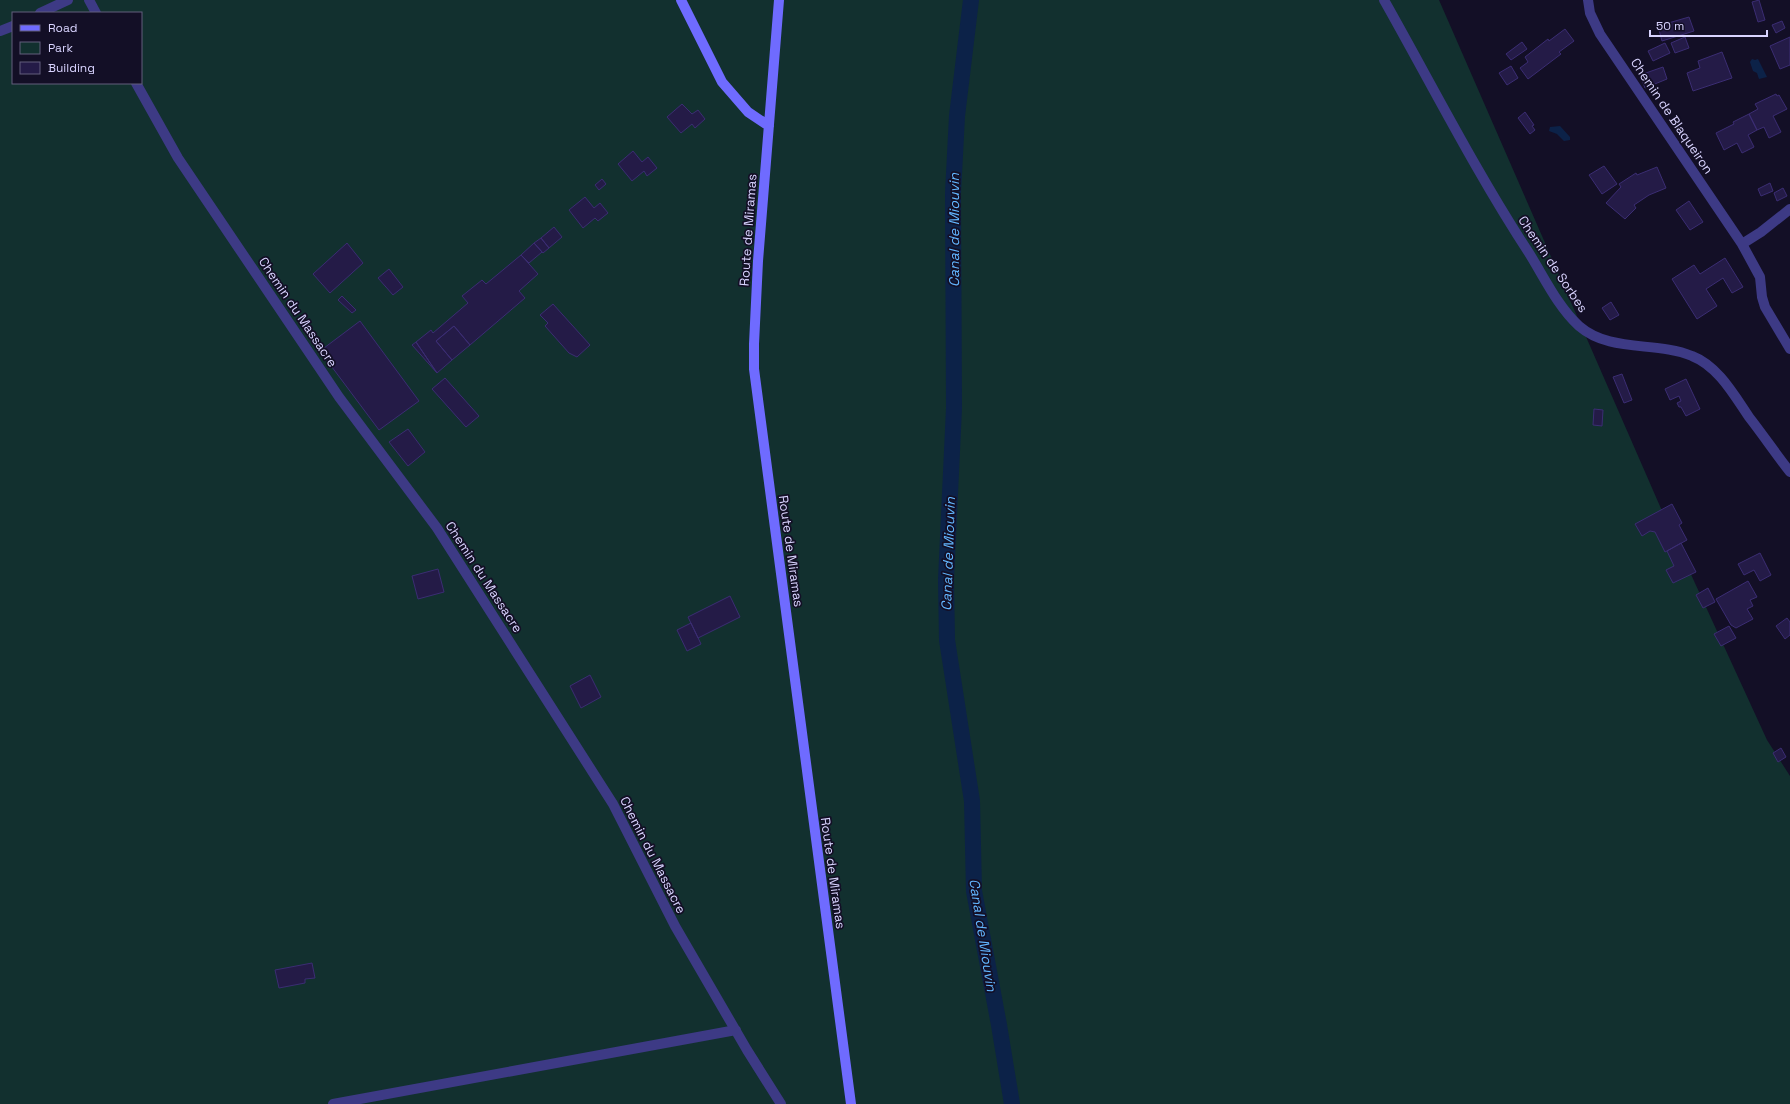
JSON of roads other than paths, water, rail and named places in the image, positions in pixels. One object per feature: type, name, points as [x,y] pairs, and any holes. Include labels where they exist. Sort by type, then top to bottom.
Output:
[{"type":"main road","points":[[680,0],[722,82],[748,112],[769,126]]},
{"type":"main road","name":"Route de Miramas","points":[[779,0],[756,297],[754,369],[851,1104]]},
{"type":"street","points":[[42,12],[68,0]]},
{"type":"street","points":[[89,0],[95,12]]},
{"type":"street","name":"Chemin de Sorbes","points":[[1384,0],[1510,225],[1571,318],[1586,331],[1597,337],[1630,345],[1675,350],[1693,356],[1707,365],[1724,382],[1790,472]]},
{"type":"street","name":"Chemin de Blaqueiron","points":[[1588,0],[1590,13],[1600,34],[1742,244],[1760,277],[1762,297],[1765,306],[1790,349]]},
{"type":"street","points":[[0,32],[12,26]]},
{"type":"street","name":"Chemin du Massacre","points":[[137,84],[183,165],[339,397],[437,528],[613,804],[675,926],[781,1104]]},
{"type":"street","points":[[1742,244],[1761,232],[1790,209]]},
{"type":"street","points":[[333,1104],[736,1030]]},
{"type":"water","points":[[1752,59],[1758,59],[1767,77],[1759,79],[1757,73],[1753,71],[1750,62]]},
{"type":"water","points":[[1560,126],[1570,137],[1570,140],[1564,141],[1557,134],[1549,131],[1550,127]]},
{"type":"waterway","name":"Canal de Miouvin","points":[[971,0],[957,116],[953,193],[954,408],[946,580],[947,640],[972,801],[974,891],[1012,1104]]}]
